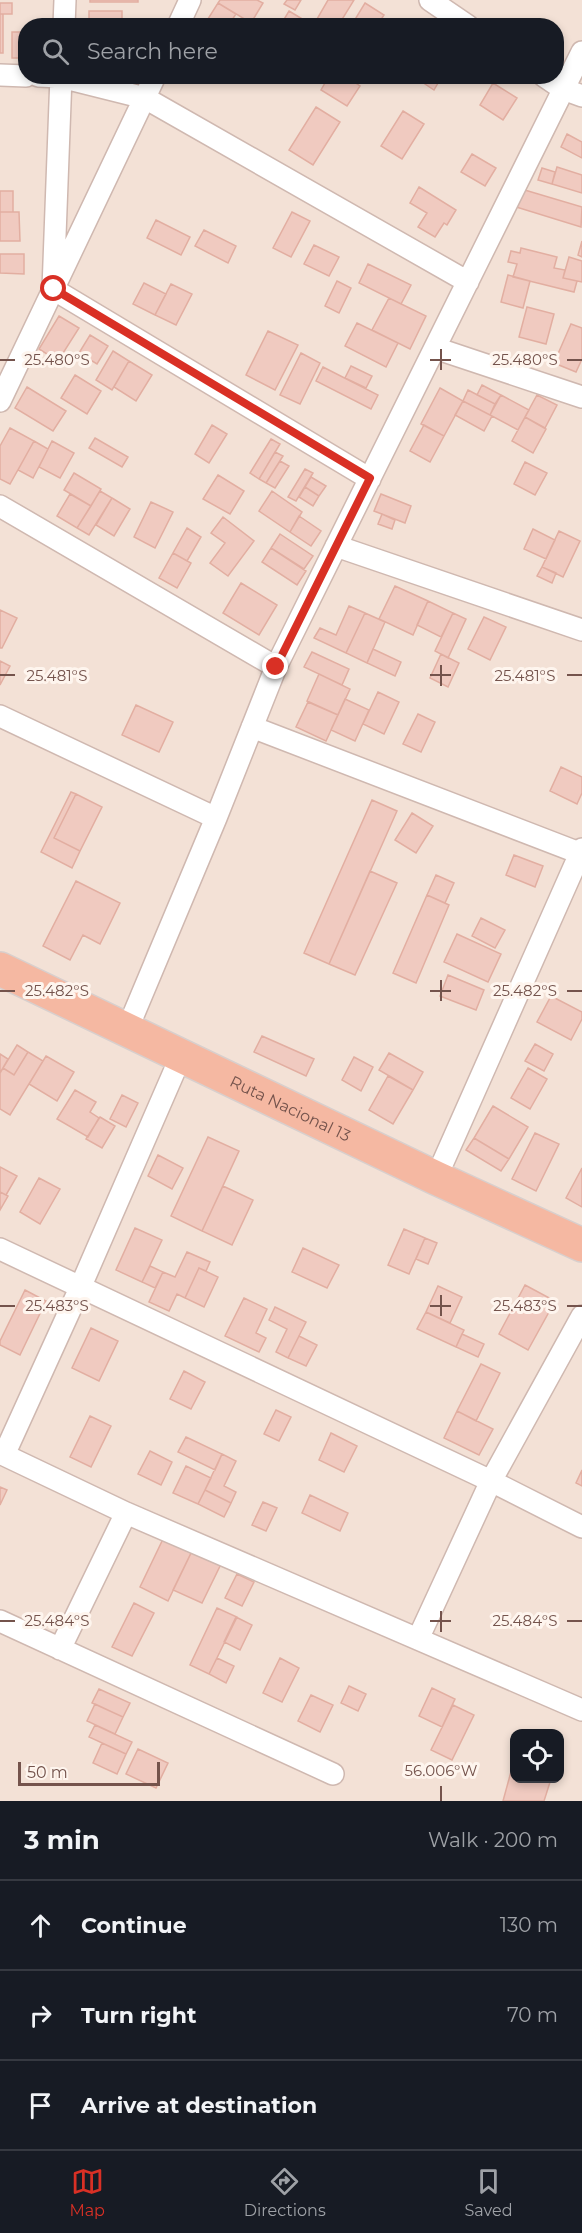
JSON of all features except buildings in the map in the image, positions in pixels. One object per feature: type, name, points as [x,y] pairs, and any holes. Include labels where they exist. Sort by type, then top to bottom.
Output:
[{"type":"highway","name":"Ruta Nacional 13","points":[[0,969],[436,1178],[582,1245]]},
{"type":"street","points":[[64,18],[65,0]]},
{"type":"street","points":[[182,18],[190,0]]},
{"type":"street","points":[[429,0],[456,18]]},
{"type":"street","points":[[127,1030],[216,818],[276,667],[468,282],[572,93],[582,52]]},
{"type":"street","points":[[0,75],[18,76]]},
{"type":"street","points":[[54,289],[61,84]]},
{"type":"street","points":[[89,84],[145,98],[468,282]]},
{"type":"street","points":[[3,388],[54,289],[151,84]]},
{"type":"street","points":[[557,84],[572,93]]},
{"type":"street","points":[[54,289],[370,478]]},
{"type":"street","points":[[435,348],[582,397]]},
{"type":"street","points":[[0,506],[276,667]]},
{"type":"street","points":[[336,546],[582,630]]},
{"type":"street","points":[[0,716],[216,818]]},
{"type":"street","points":[[252,727],[581,852],[436,1178]]},
{"type":"street","points":[[181,1056],[80,1288],[2,1454],[126,1513],[582,1710]]},
{"type":"street","points":[[0,1249],[490,1480],[582,1527]]},
{"type":"street","points":[[418,1639],[490,1480],[582,1316]]},
{"type":"street","points":[[60,1649],[126,1513]]},
{"type":"street","points":[[0,1621],[333,1774]]},
{"type":"shaded area","points":[[0,0],[582,0],[582,1801],[0,1801]]},
{"type":"route","points":[[54,289],[370,478],[276,667]]}]
